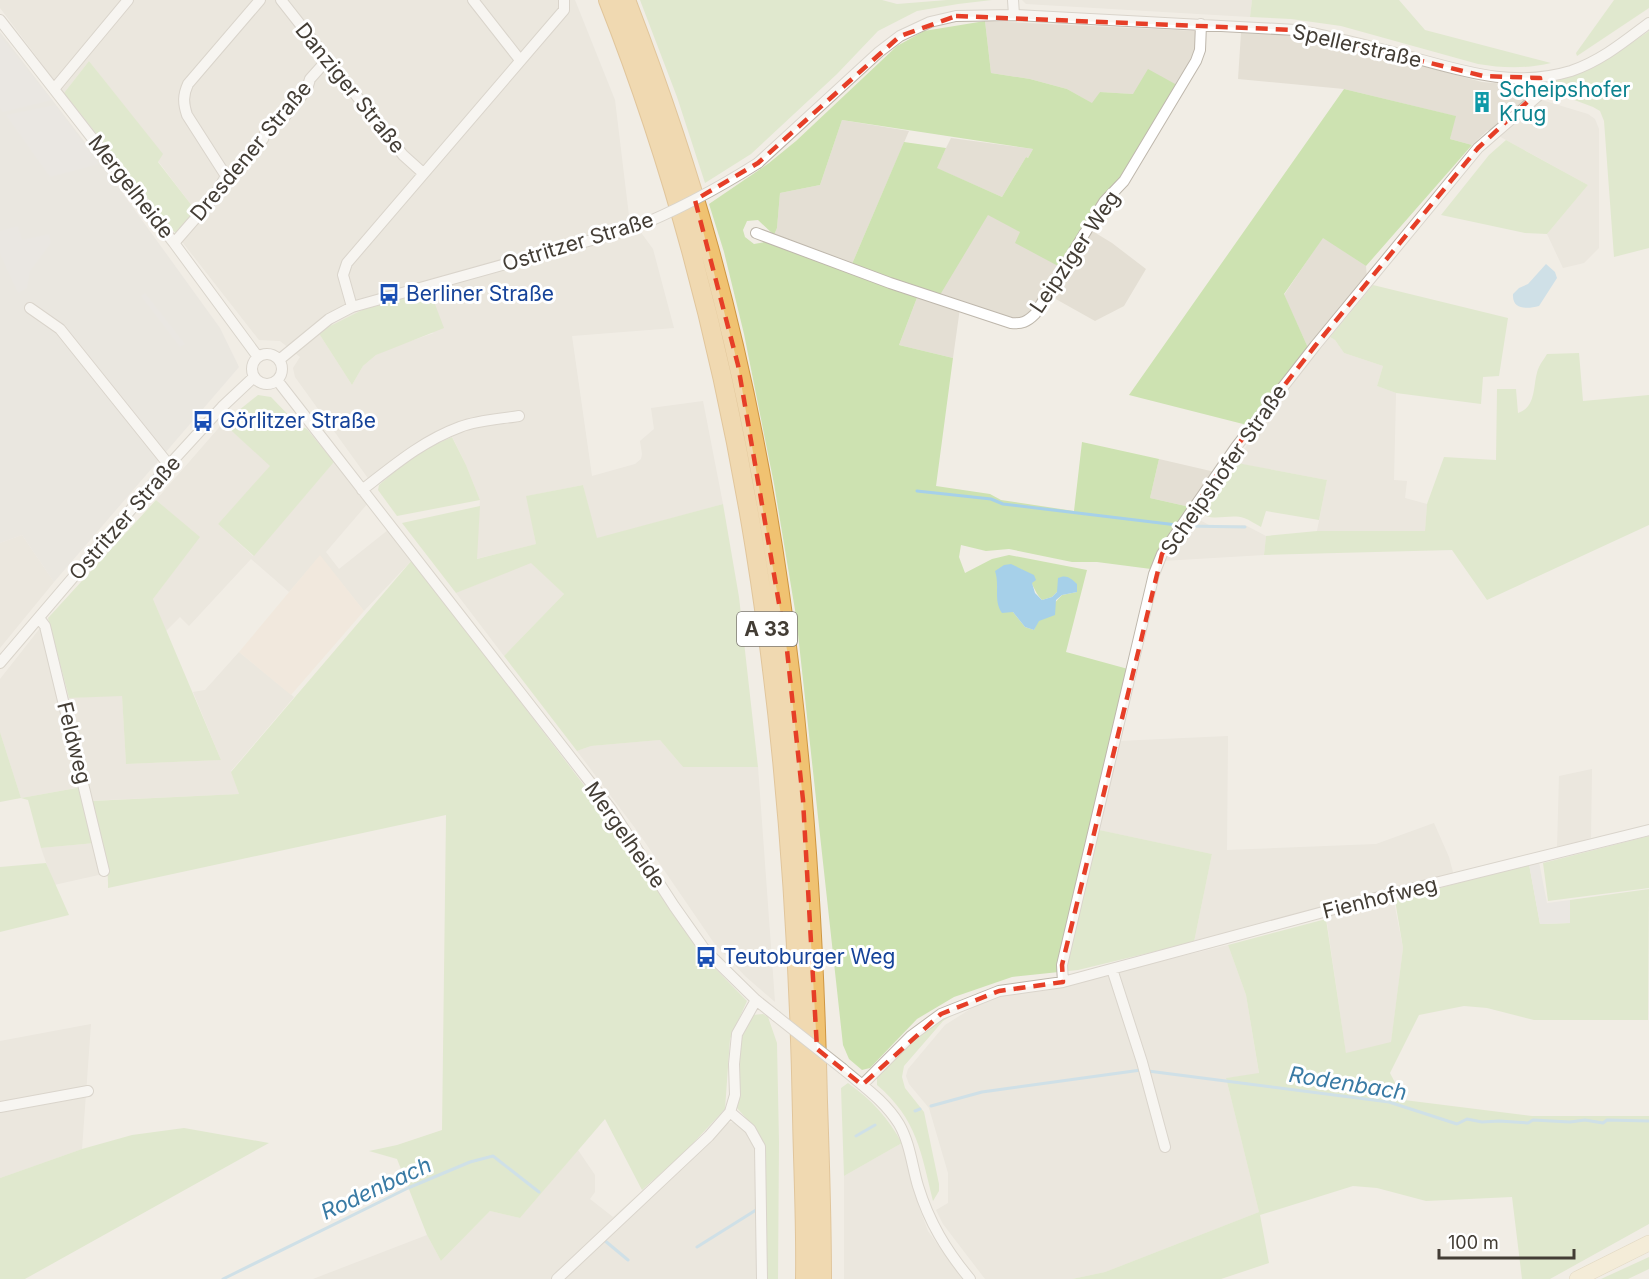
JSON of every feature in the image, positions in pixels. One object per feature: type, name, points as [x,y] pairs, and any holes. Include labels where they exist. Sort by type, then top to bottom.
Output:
[{"type":"highway","name":"A 33","points":[[608,0],[665,158],[693,254],[722,371],[750,510],[771,658],[792,882],[801,1056],[805,1279]]},
{"type":"highway","name":"A 33","points":[[626,0],[682,155],[710,249],[738,365],[766,507],[787,650],[803,800],[816,1002],[822,1279]]},
{"type":"street","points":[[54,89],[128,0]]},
{"type":"street","points":[[226,176],[187,115],[184,93],[188,84],[260,0]]},
{"type":"street","name":"Danziger Straße","points":[[280,0],[403,155],[423,173]]},
{"type":"street","points":[[473,0],[520,60]]},
{"type":"street","points":[[352,307],[343,275],[347,263],[564,10],[564,0]]},
{"type":"street","points":[[1013,0],[1014,15]]},
{"type":"street","name":"Spellerstraße","points":[[1014,15],[1296,30],[1483,76],[1523,79],[1540,78],[1572,70],[1603,57],[1649,24]]},
{"type":"street","name":"Ostritzer Straße","points":[[279,360],[329,319],[352,307],[631,229],[689,203],[758,163],[879,52],[900,36],[930,22],[956,16],[1014,15]]},
{"type":"street","name":"Mergelheide","points":[[0,20],[174,243],[258,357]]},
{"type":"street","name":"Leipziger Weg","points":[[756,233],[890,283],[1011,323],[1022,324],[1035,314],[1104,202],[1124,181],[1190,71],[1200,50],[1202,24]]},
{"type":"street","name":"Dresdener Straße","points":[[174,243],[214,197],[226,176],[241,167],[263,140],[266,131],[274,122],[282,120],[308,89],[310,79],[327,60]]},
{"type":"street","name":"Scheipshofer Straße","points":[[1064,982],[1062,964],[1154,574],[1162,554],[1236,447],[1315,346],[1478,148],[1539,95],[1542,89],[1540,78]]},
{"type":"street","points":[[30,308],[60,329],[169,465]]},
{"type":"street","points":[[267,354],[279,360],[282,372],[277,380],[265,384],[254,377],[252,369],[258,357],[267,354]]},
{"type":"street","name":"Ostritzer Straße","points":[[0,663],[169,465],[222,406],[254,377]]},
{"type":"street","name":"Mergelheide","points":[[277,380],[611,809],[705,950],[756,1000],[882,1101],[899,1125],[931,1222],[950,1255],[970,1279]]},
{"type":"street","points":[[362,490],[415,449],[432,440],[460,427],[519,416]]},
{"type":"street","name":"Feldweg","points":[[39,618],[45,626],[104,871]]},
{"type":"street","name":"Fienhofweg","points":[[862,1085],[911,1036],[941,1014],[999,991],[1064,982],[1379,897],[1649,830]]},
{"type":"street","points":[[1112,969],[1142,1062],[1165,1148]]},
{"type":"street","points":[[557,1279],[709,1136],[730,1112],[735,1095],[734,1064],[737,1034],[756,1000]]},
{"type":"street","points":[[0,1107],[88,1091]]},
{"type":"street","points":[[730,1112],[750,1129],[760,1148],[762,1279]]},
{"type":"street","points":[[1577,1279],[1649,1243]]},
{"type":"highlighted area","points":[[956,16],[1296,30],[1483,76],[1540,78],[1541,89],[1478,148],[1315,346],[1236,447],[1162,554],[1062,965],[1063,982],[999,991],[941,1014],[862,1085],[817,1049],[803,800],[787,650],[738,365],[695,200],[758,163],[900,36]]},
{"type":"shaded area","points":[[0,0],[575,0],[615,100],[629,216],[653,249],[674,328],[572,336],[592,476],[635,464],[641,459],[640,441],[654,429],[651,408],[703,401],[723,504],[596,539],[583,485],[527,496],[536,544],[476,559],[480,500],[449,430],[370,481],[295,377],[293,368],[300,357],[280,341],[259,340],[176,234],[196,211],[158,161],[162,154],[89,61],[64,93],[0,8]],"holes":[[[364,309],[434,333],[376,355],[363,366],[352,385],[318,332]]]},
{"type":"shaded area","points":[[1022,0],[1252,0],[1250,17],[1026,4]]},
{"type":"shaded area","points":[[985,21],[1198,31],[1196,55],[1177,85],[1133,94],[1100,92],[1093,104],[1067,89],[1030,79],[991,73]]},
{"type":"shaded area","points":[[0,32],[100,162],[220,328],[239,367],[54,582],[22,535],[0,543]]},
{"type":"shaded area","points":[[1241,33],[1295,35],[1330,41],[1482,82],[1529,86],[1532,96],[1588,114],[1595,119],[1599,129],[1599,248],[1584,263],[1563,268],[1547,234],[1588,185],[1488,130],[1472,145],[1450,139],[1455,116],[1344,89],[1238,79]]},
{"type":"shaded area","points":[[0,36],[52,100],[3,112],[0,108]]},
{"type":"shaded area","points":[[55,105],[99,164],[50,177],[6,115]]},
{"type":"shaded area","points":[[842,120],[909,131],[852,264],[774,235],[777,228],[780,193],[820,185]]},
{"type":"shaded area","points":[[951,138],[1033,149],[1002,197],[936,168]]},
{"type":"shaded area","points":[[988,214],[1021,232],[1016,243],[1093,229],[1146,269],[1124,306],[1095,321],[1045,293],[1032,313],[1022,319],[1012,320],[961,301],[953,358],[899,345],[918,295],[970,243]]},
{"type":"shaded area","points":[[18,226],[22,240],[49,234],[51,243],[30,271],[27,288],[18,293],[0,254],[0,231]]},
{"type":"shaded area","points":[[1323,237],[1366,266],[1367,278],[1309,350],[1284,295]]},
{"type":"shaded area","points":[[145,293],[185,344],[180,347],[141,296]]},
{"type":"shaded area","points":[[1330,337],[1344,353],[1383,366],[1377,386],[1396,393],[1394,480],[1407,481],[1405,498],[1427,504],[1425,531],[1317,531],[1327,480],[1236,463],[1260,424]]},
{"type":"shaded area","points":[[223,423],[271,466],[218,524],[253,556],[334,462],[368,503],[326,552],[339,569],[388,530],[412,560],[364,611],[320,556],[289,592],[251,559],[189,626],[180,617],[166,631],[153,599],[199,537],[156,500]]},
{"type":"shaded area","points":[[1159,459],[1215,472],[1190,507],[1150,498]]},
{"type":"shaded area","points":[[1190,517],[1209,525],[1245,525],[1266,536],[1264,555],[1162,561]]},
{"type":"shaded area","points":[[22,535],[54,582],[0,648],[0,543]]},
{"type":"shaded area","points":[[320,555],[364,611],[291,695],[239,652]]},
{"type":"shaded area","points":[[531,562],[564,594],[504,656],[456,593]]},
{"type":"shaded area","points":[[48,618],[69,698],[122,695],[126,764],[221,760],[193,692],[205,690],[239,652],[294,697],[231,771],[239,794],[85,801],[81,787],[21,798],[0,732],[0,679]]},
{"type":"shaded area","points":[[1228,736],[1227,850],[1376,844],[1434,823],[1449,857],[1454,876],[1392,892],[1403,948],[1391,1043],[1346,1054],[1325,909],[1194,942],[1212,854],[1099,830],[1119,741]]},
{"type":"shaded area","points":[[660,740],[683,767],[758,767],[775,1002],[745,976],[714,943],[638,832],[577,751],[591,746]]},
{"type":"shaded area","points":[[1592,769],[1591,838],[1557,849],[1559,776]]},
{"type":"shaded area","points":[[95,843],[103,874],[54,885],[41,848]]},
{"type":"shaded area","points":[[1539,862],[1547,903],[1570,900],[1570,923],[1540,924],[1529,864]]},
{"type":"shaded area","points":[[1228,945],[1246,995],[1259,1074],[1226,1078],[1259,1212],[1105,1272],[1072,1279],[985,1279],[943,1224],[936,1210],[948,1203],[948,1173],[929,1108],[909,1084],[906,1076],[908,1069],[945,1025],[980,1003],[999,995],[1063,985]]},
{"type":"shaded area","points":[[91,1024],[82,1149],[0,1178],[0,1041]]},
{"type":"shaded area","points":[[734,1122],[753,1138],[757,1148],[757,1279],[313,1279],[427,1235],[441,1261],[490,1211],[520,1218],[578,1150],[595,1175],[595,1192],[590,1199],[613,1217],[684,1153],[727,1123]]},
{"type":"shaded area","points":[[902,1143],[928,1231],[962,1279],[844,1279],[844,1176]]},
{"type":"green space","points":[[640,0],[882,0],[897,4],[947,0],[992,0],[917,11],[878,31],[837,74],[751,154],[705,183],[677,97]]},
{"type":"green space","points":[[1252,0],[1399,0],[1425,30],[1551,63],[1514,67],[1478,64],[1341,26],[1291,19],[1250,17]]},
{"type":"green space","points":[[1614,0],[1649,0],[1649,8],[1577,56],[1576,53]]},
{"type":"green space","points":[[985,21],[991,73],[1030,79],[1067,89],[1092,103],[1100,92],[1133,94],[1148,69],[1177,85],[1122,178],[1060,267],[1015,243],[1020,232],[988,215],[940,295],[852,264],[904,142],[946,148],[937,168],[1002,197],[1033,149],[842,120],[820,185],[780,193],[777,228],[774,235],[758,220],[747,221],[743,230],[745,237],[754,244],[770,241],[918,295],[899,345],[953,358],[936,486],[990,494],[1001,500],[1074,511],[1082,442],[1159,459],[1150,498],[1190,507],[1151,569],[1097,562],[1072,562],[1009,549],[986,551],[961,545],[959,557],[965,573],[992,559],[1009,555],[1087,570],[1066,652],[1128,669],[1090,828],[1212,854],[1194,942],[1078,970],[1012,977],[954,997],[917,1019],[870,1068],[862,1070],[849,1059],[843,1045],[796,616],[774,484],[744,334],[724,252],[709,204],[769,163],[796,141],[897,46],[924,31]],"holes":[[[1021,569],[1042,600],[1052,597],[1058,591],[1058,578],[1077,592],[1062,595],[1038,621],[1034,630],[1025,627],[997,589],[997,578]]]},
{"type":"green space","points":[[1649,31],[1649,248],[1614,257],[1604,121],[1600,111],[1593,107],[1553,92],[1553,81],[1592,67]]},
{"type":"green space","points":[[89,61],[163,154],[158,162],[196,211],[176,234],[64,93]]},
{"type":"green space","points":[[1344,89],[1456,116],[1450,139],[1472,145],[1366,266],[1323,238],[1284,294],[1309,350],[1247,425],[1129,395]]},
{"type":"green space","points":[[1506,140],[1588,185],[1547,234],[1525,233],[1441,215],[1489,155]]},
{"type":"green space","points":[[1373,285],[1508,318],[1499,376],[1483,377],[1481,404],[1396,393],[1377,386],[1383,366],[1344,353],[1330,337]]},
{"type":"green space","points":[[430,291],[444,328],[376,355],[363,366],[352,385],[318,332],[364,309]]},
{"type":"green space","points":[[1579,353],[1583,401],[1649,395],[1649,525],[1487,600],[1452,550],[1264,555],[1266,536],[1317,531],[1425,531],[1427,504],[1444,457],[1496,460],[1497,389],[1516,389],[1518,413],[1524,410],[1532,400],[1537,373],[1547,354]]},
{"type":"green space","points":[[258,395],[271,397],[298,425],[307,429],[334,462],[254,556],[218,524],[270,466],[223,423]]},
{"type":"green space","points":[[452,437],[480,500],[397,516],[378,490],[379,485],[416,453]]},
{"type":"green space","points":[[1232,462],[1327,480],[1319,520],[1266,511],[1261,527],[1244,518],[1213,517],[1203,514],[1199,510]]},
{"type":"green space","points":[[583,485],[597,538],[723,504],[739,597],[758,767],[683,767],[660,740],[591,746],[577,751],[504,656],[564,594],[531,563],[456,593],[402,523],[480,506],[477,559],[536,544],[526,496]]},
{"type":"green space","points":[[156,500],[200,537],[153,599],[221,760],[126,764],[122,696],[69,698],[48,618]]},
{"type":"green space","points":[[412,560],[606,814],[701,954],[747,1001],[730,1039],[725,1109],[684,1153],[642,1190],[605,1119],[520,1218],[490,1211],[441,1261],[427,1235],[397,1159],[369,1151],[397,1145],[442,1130],[446,815],[108,888],[105,855],[92,801],[239,794],[231,772]]},
{"type":"green space","points":[[0,732],[21,798],[0,802]]},
{"type":"green space","points":[[82,787],[95,843],[41,848],[28,800],[21,798]]},
{"type":"green space","points":[[1649,836],[1649,888],[1548,901],[1543,863]]},
{"type":"green space","points":[[46,863],[69,915],[0,932],[0,867]]},
{"type":"green space","points":[[1529,864],[1540,924],[1570,923],[1570,900],[1649,889],[1648,1020],[1534,1020],[1487,1008],[1464,1006],[1419,1015],[1390,1073],[1404,1100],[1532,1116],[1649,1116],[1649,1224],[1550,1279],[1522,1279],[1512,1197],[1426,1201],[1377,1188],[1353,1186],[1260,1215],[1269,1263],[1221,1279],[1072,1279],[1105,1272],[1259,1212],[1226,1078],[1259,1073],[1246,995],[1228,945],[1326,919],[1346,1053],[1391,1042],[1403,948],[1395,900]]},
{"type":"green space","points":[[969,1005],[943,1021],[904,1066],[902,1077],[905,1088],[924,1112],[939,1184],[939,1191],[933,1201],[916,1137],[901,1111],[877,1085],[877,1075],[913,1039],[942,1016]]},
{"type":"green space","points":[[763,1014],[768,1017],[777,1043],[778,1279],[765,1279],[765,1153],[752,1125],[737,1108],[738,1060],[742,1037],[752,1015]]},
{"type":"green space","points":[[848,1083],[879,1110],[902,1143],[844,1176],[841,1088]]},
{"type":"green space","points":[[184,1128],[269,1143],[25,1279],[0,1279],[0,1178],[82,1149],[132,1135]]},
{"type":"green space","points":[[1649,1257],[1649,1269],[1628,1279],[1601,1279]]},
{"type":"water","points":[[1546,264],[1555,272],[1557,278],[1539,306],[1525,308],[1518,306],[1513,299],[1513,294],[1528,284]]},
{"type":"water","points":[[1011,564],[1034,575],[1036,580],[1032,583],[1035,593],[1042,600],[1052,597],[1057,592],[1058,578],[1064,576],[1077,584],[1077,592],[1062,595],[1056,600],[1055,615],[1039,621],[1034,630],[1025,627],[1013,612],[1002,613],[999,608],[995,571],[1004,565]]},
{"type":"waterway","points":[[917,491],[1177,525]]},
{"type":"waterway","points":[[1186,526],[1245,527]]},
{"type":"waterway","name":"Rodenbach","points":[[931,1106],[982,1092],[1141,1070]]},
{"type":"waterway","name":"Rodenbach","points":[[1148,1071],[1389,1102],[1457,1124],[1467,1119],[1482,1122],[1528,1123],[1533,1120],[1570,1122],[1585,1120],[1603,1123],[1607,1120],[1649,1121]]},
{"type":"waterway","name":"Rodenbach","points":[[915,1111],[920,1109]]},
{"type":"waterway","name":"Rodenbach","points":[[856,1136],[875,1125]]},
{"type":"waterway","name":"Rodenbach","points":[[223,1279],[408,1188],[470,1162],[493,1156],[539,1192]]},
{"type":"waterway","name":"Rodenbach","points":[[697,1247],[756,1210]]},
{"type":"waterway","name":"Rodenbach","points":[[604,1240],[628,1260]]},
{"type":"place","name":"Scheipshofer Krug","points":[[1482,102]]},
{"type":"place","name":"Berliner Straße","points":[[389,294]]},
{"type":"place","name":"Görlitzer Straße","points":[[203,421]]},
{"type":"place","name":"Teutoburger Weg","points":[[706,957]]}]
